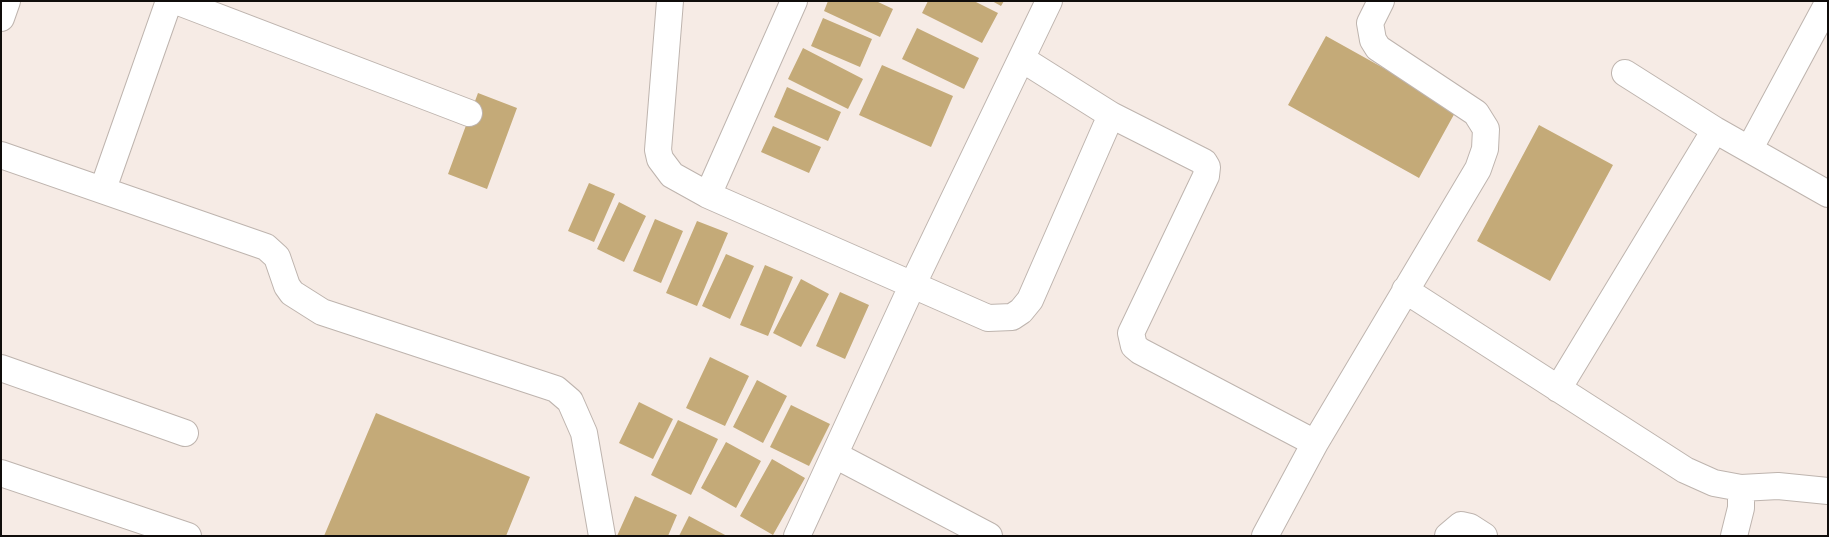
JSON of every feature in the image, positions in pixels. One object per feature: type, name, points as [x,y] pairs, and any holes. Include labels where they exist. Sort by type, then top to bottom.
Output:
[{"type":"street","points":[[1,18],[8,1]]},
{"type":"street","points":[[103,189],[169,1]]},
{"type":"street","points":[[176,1],[469,112]]},
{"type":"street","points":[[670,1],[658,150],[660,159],[672,175],[708,195],[988,318],[1012,317],[1021,311],[1030,300],[1111,115]]},
{"type":"street","points":[[708,195],[794,1]]},
{"type":"street","points":[[797,536],[912,286],[1049,1]]},
{"type":"street","points":[[1265,536],[1315,443],[1404,290],[1478,169],[1485,149],[1486,129],[1476,112],[1378,48],[1372,40],[1370,23],[1381,1]]},
{"type":"street","points":[[1750,148],[1828,3]]},
{"type":"street","points":[[1022,59],[1111,115],[1204,162],[1207,172],[1131,334],[1134,346],[1140,351],[1315,443]]},
{"type":"street","points":[[1625,73],[1715,130],[1750,148],[1828,194]]},
{"type":"street","points":[[1558,389],[1715,130]]},
{"type":"street","points":[[1,155],[266,247],[277,257],[292,293],[322,312],[556,389],[570,401],[584,433],[602,536]]},
{"type":"street","points":[[1404,290],[1685,470],[1714,483],[1741,488],[1778,486],[1828,491]]},
{"type":"street","points":[[1,368],[185,433]]},
{"type":"street","points":[[834,455],[989,536]]},
{"type":"street","points":[[1,473],[188,536]]},
{"type":"street","points":[[1734,536],[1741,508],[1741,488]]},
{"type":"street","points":[[1448,536],[1461,525],[1470,527],[1484,536]]},
{"type":"building","points":[[828,1],[876,1],[893,9],[880,37],[824,11]]},
{"type":"building","points":[[928,1],[974,1],[998,13],[982,43],[922,13]]},
{"type":"building","points":[[992,1],[1004,1],[1001,6]]},
{"type":"building","points":[[823,18],[872,39],[860,67],[811,46]]},
{"type":"building","points":[[917,28],[979,58],[964,89],[902,59]]},
{"type":"building","points":[[1326,36],[1457,109],[1419,178],[1288,105]]},
{"type":"building","points":[[803,48],[863,79],[848,109],[788,79]]},
{"type":"building","points":[[882,65],[953,96],[931,147],[859,115]]},
{"type":"building","points":[[787,87],[841,112],[828,141],[774,117]]},
{"type":"building","points":[[478,93],[517,108],[487,189],[448,174]]},
{"type":"building","points":[[1539,125],[1613,165],[1550,281],[1477,241]]},
{"type":"building","points":[[773,126],[821,147],[809,173],[761,152]]},
{"type":"building","points":[[589,183],[615,194],[594,242],[568,231]]},
{"type":"building","points":[[619,202],[646,216],[624,262],[597,249]]},
{"type":"building","points":[[655,219],[683,231],[661,283],[633,271]]},
{"type":"building","points":[[697,221],[728,233],[697,306],[666,293]]},
{"type":"building","points":[[726,254],[754,266],[730,319],[702,306]]},
{"type":"building","points":[[765,265],[793,277],[768,336],[740,325]]},
{"type":"building","points":[[801,279],[829,294],[801,347],[773,333]]},
{"type":"building","points":[[840,292],[869,305],[845,359],[816,346]]},
{"type":"building","points":[[710,357],[749,376],[725,426],[686,408]]},
{"type":"building","points":[[757,380],[787,396],[763,443],[733,427]]},
{"type":"building","points":[[639,402],[673,419],[653,459],[619,443]]},
{"type":"building","points":[[791,405],[830,424],[809,466],[770,447]]},
{"type":"building","points":[[376,413],[530,477],[506,536],[324,536]]},
{"type":"building","points":[[678,420],[718,439],[691,495],[651,475]]},
{"type":"building","points":[[726,442],[761,461],[736,508],[701,488]]},
{"type":"building","points":[[772,459],[805,478],[773,535],[740,516]]},
{"type":"building","points":[[635,496],[677,515],[668,536],[617,536]]},
{"type":"building","points":[[689,516],[727,536],[679,536]]}]
